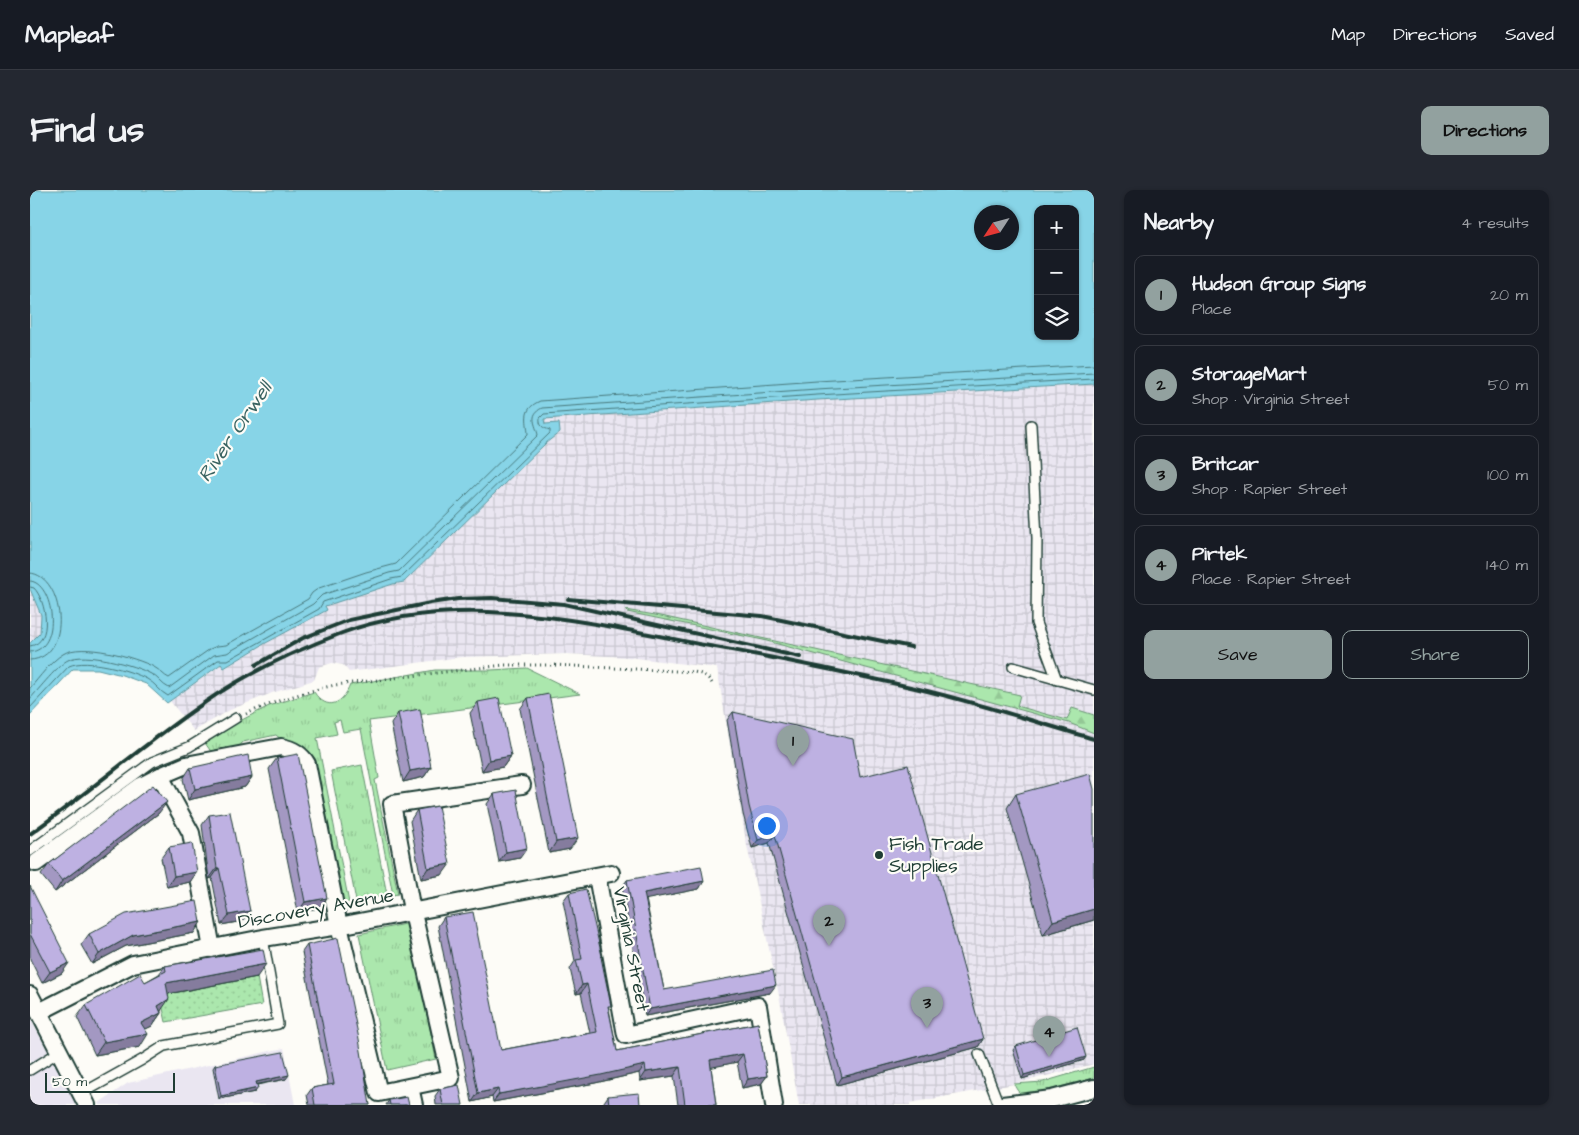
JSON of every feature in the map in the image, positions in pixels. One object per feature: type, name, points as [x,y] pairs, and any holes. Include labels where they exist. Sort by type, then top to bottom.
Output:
[{"type":"street","points":[[33,857],[140,786],[186,765],[281,747],[296,752],[307,764],[339,926],[379,1093],[451,1078],[413,912],[392,804],[522,785]]},
{"type":"street","points":[[160,776],[191,833],[212,948]]},
{"type":"street","name":"Discovery Avenue","points":[[39,1012],[134,964],[263,938],[339,926],[512,891],[604,875]]},
{"type":"street","name":"Virginia Street","points":[[604,875],[626,1035],[758,1006],[774,1105]]},
{"type":"street","points":[[30,995],[84,1099]]},
{"type":"street","points":[[410,1087],[414,1105]]},
{"type":"street","points":[[1000,1105],[1052,1100],[1094,1088]]},
{"type":"lane","points":[[1031,425],[1037,538],[1036,623],[1057,680]]},
{"type":"lane","points":[[1013,668],[1094,690]]},
{"type":"lane","points":[[33,857],[152,762],[189,746],[236,718]]},
{"type":"lane","points":[[84,1099],[164,1046],[278,1024],[263,938]]},
{"type":"lane","points":[[30,1070],[59,1052]]},
{"type":"lane","points":[[979,1054],[1000,1105]]},
{"type":"path","points":[[236,718],[272,703],[311,690],[335,685],[504,665],[552,665],[694,672],[704,674],[710,679],[712,685]]},
{"type":"shaded area","points":[[1094,384],[1094,1064],[1014,1084],[910,1103],[910,1105],[799,1105],[780,1000],[746,841],[717,668],[628,657],[567,654],[461,657],[349,672],[343,665],[332,663],[319,667],[314,680],[272,693],[230,710],[194,731],[170,701],[222,664],[225,668],[326,610],[324,606],[404,582],[559,432],[545,424],[544,419],[818,400]]},
{"type":"shaded area","points":[[30,589],[41,616],[40,633],[30,643]]},
{"type":"shaded area","points":[[30,1018],[74,1099],[76,1105],[30,1105]]},
{"type":"shaded area","points":[[284,1048],[295,1105],[100,1105],[99,1103],[128,1083]]},
{"type":"green space","points":[[625,610],[661,616],[1020,695],[1017,706],[1067,720],[1072,708],[1094,715],[1094,733],[1069,723],[763,640],[627,612]]},
{"type":"green space","points":[[527,668],[580,694],[369,721],[379,778],[375,780],[398,894],[393,895],[361,729],[343,732],[340,720],[334,722],[337,734],[317,738],[349,903],[340,904],[282,740],[276,735],[243,742],[238,748],[212,753],[203,740],[269,706],[314,692],[324,702],[329,704],[339,701],[350,685],[435,670]]},
{"type":"green space","points":[[362,765],[387,895],[356,901],[331,771]]},
{"type":"green space","points":[[409,923],[436,1059],[387,1070],[359,934]]},
{"type":"green space","points":[[257,977],[262,1005],[166,1022],[160,995]]},
{"type":"green space","points":[[1094,1067],[1094,1078],[1029,1095],[1023,1095],[1016,1089],[1014,1084],[1043,1082]]},
{"type":"water","name":"River Orwell","points":[[30,190],[1094,190],[1094,384],[818,400],[544,419],[545,424],[559,423],[560,432],[546,443],[404,582],[325,606],[327,610],[224,668],[221,664],[167,703],[146,684],[122,675],[98,669],[73,669],[30,715],[30,643],[40,633],[41,615],[30,589]]},
{"type":"building","points":[[549,694],[578,838],[556,842],[528,698]]},
{"type":"building","points":[[499,698],[511,756],[489,760],[478,702]]},
{"type":"building","points":[[420,709],[431,767],[410,771],[398,713]]},
{"type":"building","points":[[733,712],[853,739],[860,777],[908,765],[983,1039],[842,1077],[775,835],[758,840],[749,806]]},
{"type":"building","points":[[298,754],[327,898],[305,902],[277,758]]},
{"type":"building","points":[[248,755],[252,777],[195,789],[190,768]]},
{"type":"building","points":[[1090,774],[1094,789],[1094,909],[1053,921],[1016,794]]},
{"type":"building","points":[[153,785],[167,802],[62,881],[49,864]]},
{"type":"building","points":[[516,790],[527,848],[506,852],[494,794]]},
{"type":"building","points":[[438,806],[450,864],[428,868],[417,810]]},
{"type":"building","points":[[230,812],[250,911],[229,915],[219,868],[217,868],[209,815]]},
{"type":"building","points":[[192,843],[197,872],[174,876],[169,847]]},
{"type":"building","points":[[701,866],[704,881],[644,893],[664,990],[773,970],[776,985],[650,1009],[627,880]]},
{"type":"building","points":[[30,886],[69,963],[50,972],[30,934]]},
{"type":"building","points":[[586,889],[602,956],[611,1006],[608,1006],[617,1051],[758,1023],[767,1076],[748,1079],[743,1054],[710,1060],[716,1105],[685,1105],[680,1067],[646,1072],[645,1065],[499,1094],[498,1089],[478,1093],[444,917],[473,912],[501,1050],[597,1032],[587,984],[582,985],[576,960],[582,959],[569,893]]},
{"type":"building","points":[[197,901],[201,922],[133,935],[99,954],[89,934],[126,914]]},
{"type":"building","points":[[338,938],[359,1039],[370,1105],[315,1105],[312,1088],[334,1084],[307,945]]},
{"type":"building","points":[[263,949],[266,964],[166,983],[169,999],[158,1006],[161,1013],[141,1023],[148,1034],[104,1042],[86,1005],[140,974],[145,982],[166,971],[165,966]]},
{"type":"building","points":[[1077,1027],[1086,1057],[1024,1075],[1016,1046]]},
{"type":"building","points":[[283,1052],[289,1075],[256,1082],[258,1088],[221,1096],[215,1065]]},
{"type":"building","points":[[459,1085],[463,1105],[443,1105],[440,1089]]},
{"type":"building","points":[[639,1093],[640,1105],[609,1105],[608,1096]]},
{"type":"building","points":[[407,1097],[409,1105],[390,1105],[389,1100]]},
{"type":"railway","points":[[256,665],[303,638],[349,620],[430,603],[458,599],[492,598],[564,604],[800,657]]},
{"type":"railway","points":[[568,599],[762,616],[911,647]]},
{"type":"railway","points":[[30,834],[182,719],[253,673],[289,655],[342,633],[386,620],[431,614],[477,612],[523,614],[614,627],[881,680],[977,704],[1094,739]]},
{"type":"place","name":"Hudson Group Signs","points":[[793,766]]},
{"type":"place","name":"Fish Trade Supplies","points":[[879,855]]},
{"type":"place","name":"StorageMart","points":[[829,946]]},
{"type":"place","name":"Britcar","points":[[927,1028]]},
{"type":"place","name":"Pirtek","points":[[1049,1057]]}]
